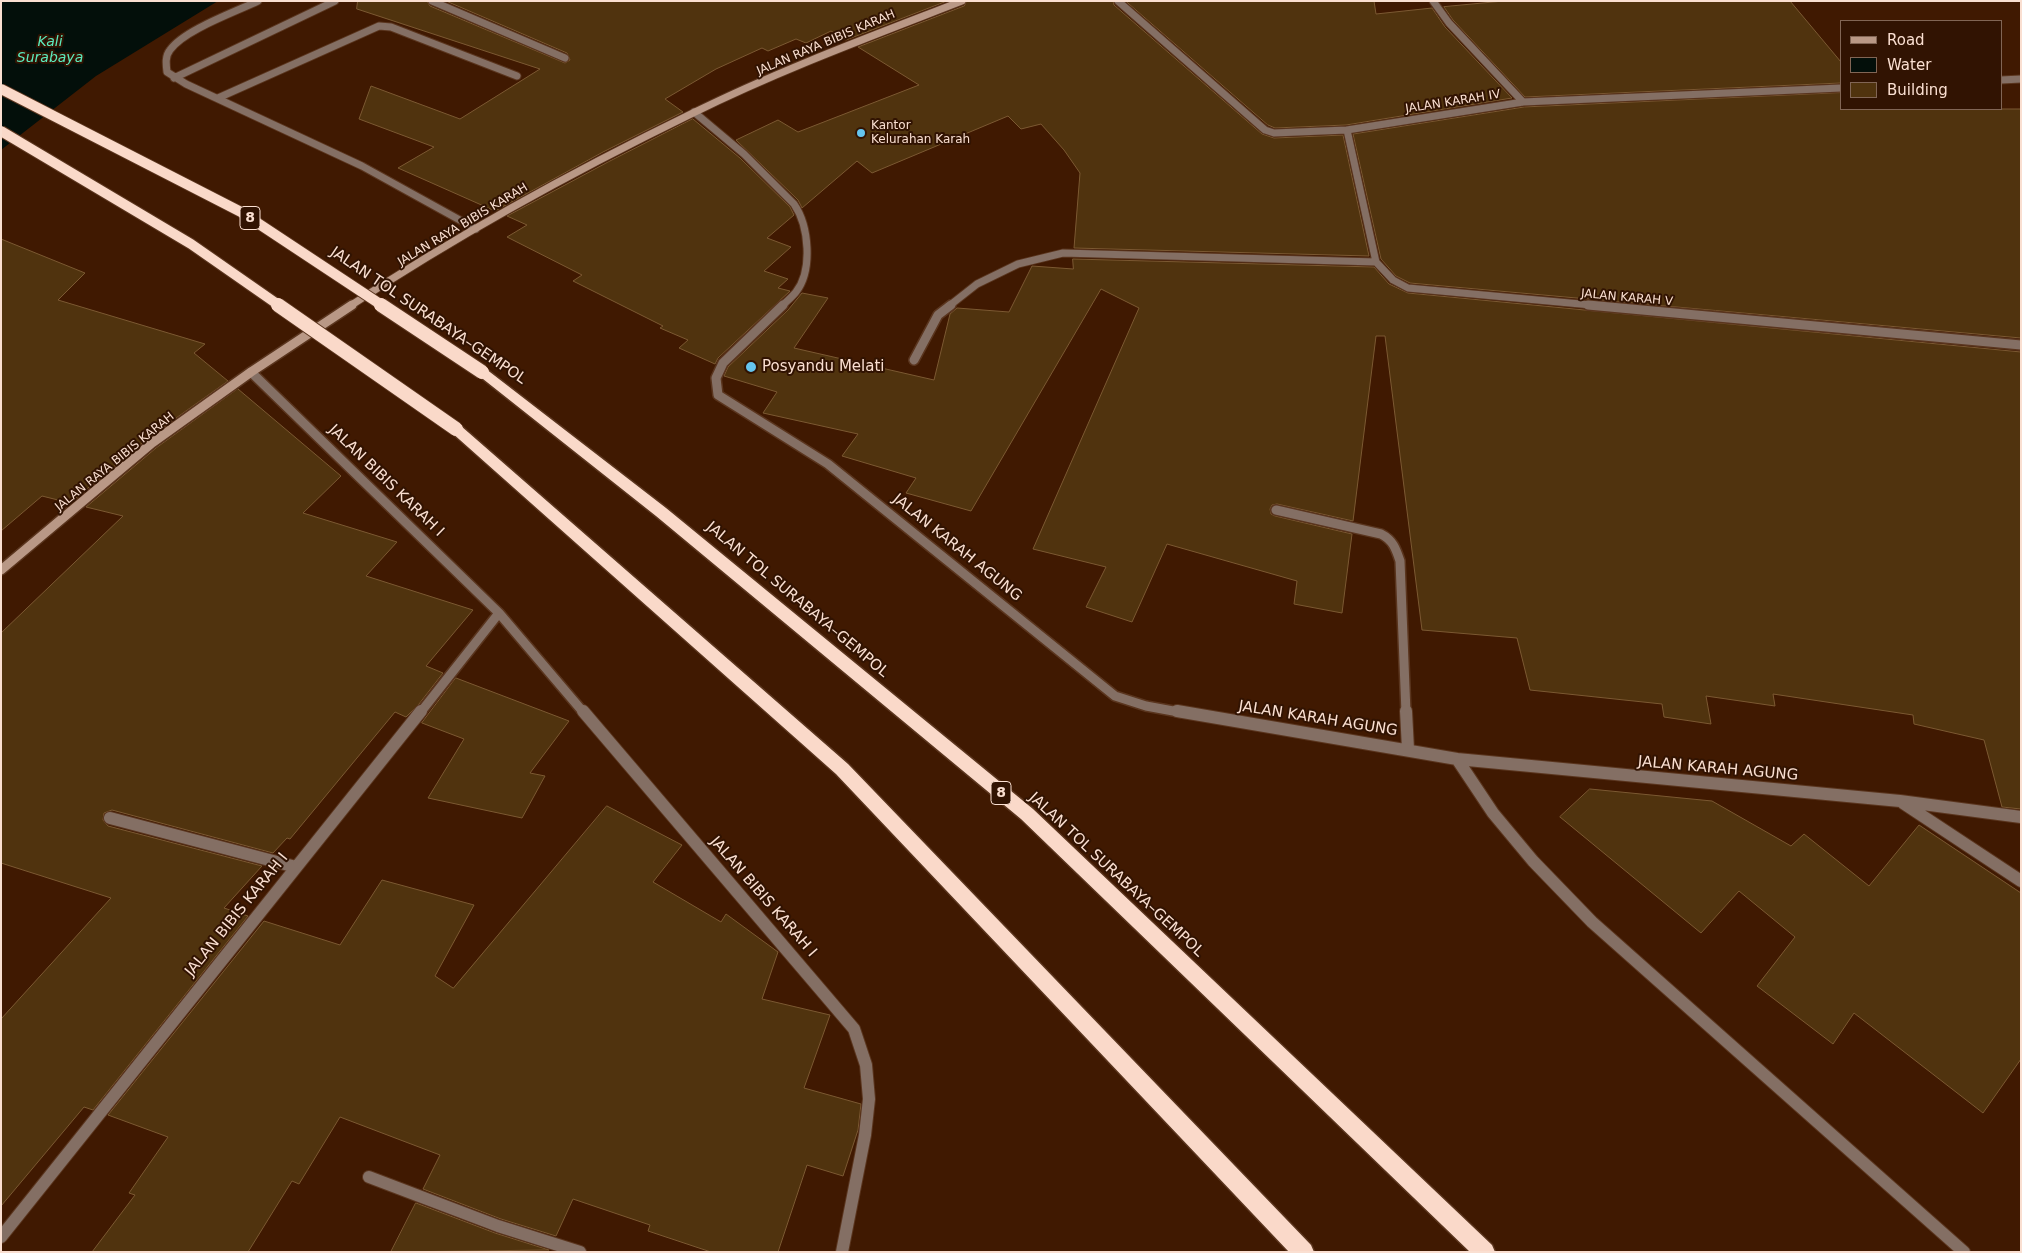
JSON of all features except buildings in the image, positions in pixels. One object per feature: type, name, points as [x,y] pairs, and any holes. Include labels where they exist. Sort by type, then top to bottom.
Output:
[{"type":"highway","name":"JALAN TOL SURABAYA–GEMPOL","points":[[1,89],[241,212],[482,372],[661,512],[1027,814],[1485,1252]]},
{"type":"highway","points":[[1,131],[192,244],[456,429],[842,768],[1304,1252]]},
{"type":"main road","name":"JALAN RAYA BIBIS KARAH","points":[[1,570],[152,443],[251,372],[367,295],[476,229],[552,186],[694,112],[827,53],[962,1]]},
{"type":"street","points":[[258,1],[190,35],[172,47],[164,62],[167,72],[174,78],[362,166],[476,229]]},
{"type":"street","points":[[174,78],[335,1]]},
{"type":"street","points":[[432,1],[565,58]]},
{"type":"street","name":"JALAN KARAH IV","points":[[1118,1],[1265,130],[1280,133],[1348,130],[1523,102],[1840,88]]},
{"type":"street","points":[[1433,1],[1449,23],[1523,102]]},
{"type":"street","points":[[218,98],[379,26],[392,28],[517,76]]},
{"type":"street","points":[[2002,80],[2021,79]]},
{"type":"street","name":"JALAN KARAH AGUNG","points":[[694,112],[744,154],[799,209],[804,226],[806,264],[802,283],[796,292],[730,355],[716,376],[716,388],[720,397],[828,464],[1115,696],[1146,706],[1408,749],[1456,759],[1900,801],[2021,817]]},
{"type":"street","points":[[914,360],[938,315],[977,284],[1018,264],[1062,253],[1376,262],[1348,130]]},
{"type":"street","name":"JALAN KARAH V","points":[[1376,262],[1393,280],[1408,288],[1422,290],[2021,345]]},
{"type":"street","name":"JALAN BIBIS KARAH I","points":[[251,372],[499,613],[854,1029],[863,1047],[868,1065],[870,1106],[842,1252]]},
{"type":"street","points":[[1276,510],[1380,534],[1392,541],[1400,561],[1408,749]]},
{"type":"street","name":"JALAN BIBIS KARAH I","points":[[1,1237],[499,613]]},
{"type":"street","points":[[1456,759],[1493,813],[1533,861],[1592,922],[1964,1252]]},
{"type":"street","points":[[1900,801],[2021,881]]},
{"type":"street","points":[[110,818],[296,867]]},
{"type":"street","points":[[369,1177],[498,1226],[580,1252]]},
{"type":"water","name":"Kali Surabaya","points":[[1,1],[218,1],[96,76],[1,150]]},
{"type":"place","name":"Kantor Kelurahan Karah","points":[[861,133]]},
{"type":"place","name":"Posyandu Melati","points":[[751,367]]}]
